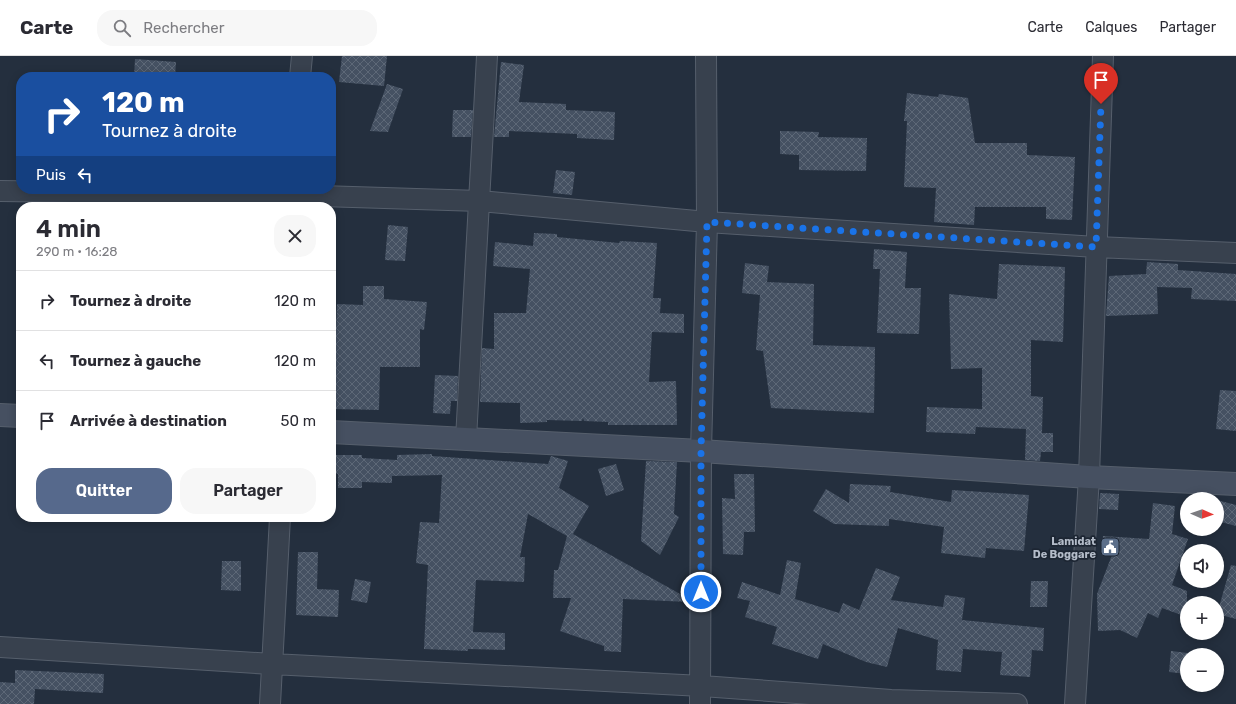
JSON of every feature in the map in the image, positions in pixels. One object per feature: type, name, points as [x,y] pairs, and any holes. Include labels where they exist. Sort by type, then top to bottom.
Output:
[{"type":"street","points":[[300,72],[302,56]]},
{"type":"street","points":[[466,439],[487,56]]},
{"type":"street","points":[[701,695],[701,451],[707,222],[706,56]]},
{"type":"street","points":[[1075,704],[1089,477],[1103,56]]},
{"type":"street","points":[[0,191],[16,191]]},
{"type":"street","points":[[145,194],[480,200],[707,222],[1096,247],[1236,253]]},
{"type":"street","points":[[0,415],[16,416]]},
{"type":"street","points":[[336,432],[701,451],[1089,477],[1236,484]]},
{"type":"street","points":[[270,704],[280,522]]},
{"type":"street","points":[[0,647],[272,664],[701,695],[891,702],[1017,704]]},
{"type":"building","points":[[342,56],[387,56],[384,86],[339,82]]},
{"type":"building","points":[[135,59],[176,62],[175,72],[134,72]]},
{"type":"building","points":[[501,62],[524,65],[519,102],[566,104],[566,110],[615,112],[614,140],[577,138],[577,134],[509,131],[509,137],[494,137]]},
{"type":"building","points":[[387,84],[403,89],[388,132],[370,131]]},
{"type":"building","points":[[907,93],[938,97],[939,94],[968,98],[975,143],[1027,143],[1027,155],[1075,157],[1072,220],[1046,219],[1046,207],[975,207],[974,225],[934,222],[936,188],[904,187],[907,121],[904,121]]},
{"type":"building","points":[[453,110],[473,110],[471,137],[452,137]]},
{"type":"building","points":[[780,131],[819,132],[818,137],[867,138],[866,171],[799,170],[799,155],[780,154]]},
{"type":"building","points":[[556,170],[575,172],[572,195],[553,193]]},
{"type":"building","points":[[388,225],[408,227],[405,261],[385,260]]},
{"type":"building","points":[[534,233],[557,234],[557,237],[619,243],[620,241],[657,243],[653,298],[661,298],[660,313],[684,314],[684,333],[652,332],[649,382],[676,381],[677,425],[608,425],[608,422],[584,421],[583,418],[582,421],[547,420],[547,422],[520,423],[520,403],[480,402],[482,348],[494,349],[494,313],[526,313],[530,269],[493,266],[495,242],[533,246]]},
{"type":"building","points":[[874,249],[907,252],[905,288],[921,288],[919,334],[877,333],[880,269],[873,269]]},
{"type":"building","points":[[1147,262],[1178,264],[1178,270],[1236,274],[1236,301],[1191,299],[1192,288],[1157,287],[1158,314],[1106,316],[1109,276],[1146,274]]},
{"type":"building","points":[[745,263],[769,266],[767,282],[814,284],[813,345],[875,347],[874,413],[771,408],[763,351],[756,350],[760,295],[742,293]]},
{"type":"building","points":[[999,264],[1065,267],[1063,342],[1031,340],[1031,396],[1043,397],[1042,433],[1053,433],[1053,452],[1041,452],[1040,461],[1025,460],[1026,429],[976,427],[975,434],[926,432],[927,407],[982,409],[982,368],[951,369],[949,294],[997,299]]},
{"type":"building","points":[[363,286],[384,286],[384,299],[427,302],[424,330],[420,329],[420,367],[380,367],[379,410],[336,409],[337,304],[363,305]]},
{"type":"building","points":[[435,375],[458,376],[457,401],[451,401],[450,414],[433,413]]},
{"type":"building","points":[[1220,390],[1236,391],[1236,431],[1216,429]]},
{"type":"building","points":[[432,454],[432,456],[548,464],[551,456],[568,461],[559,488],[589,506],[573,534],[689,599],[689,602],[623,599],[621,652],[604,651],[604,646],[560,631],[571,598],[553,598],[554,570],[558,570],[567,536],[528,514],[520,557],[525,557],[524,582],[476,580],[473,632],[505,633],[505,650],[468,649],[468,651],[424,649],[428,565],[416,563],[420,522],[439,523],[442,475],[392,476],[392,483],[362,482],[362,488],[338,488],[336,455],[362,455],[362,458],[397,460],[397,455]]},
{"type":"building","points":[[646,461],[677,462],[674,514],[679,517],[660,555],[641,541]]},
{"type":"building","points":[[616,464],[624,490],[606,496],[598,469]]},
{"type":"building","points":[[734,474],[754,474],[755,532],[744,532],[743,555],[723,554],[722,498],[735,499]]},
{"type":"building","points":[[850,484],[891,486],[890,492],[951,502],[952,490],[1029,495],[1024,551],[986,548],[985,558],[941,553],[944,527],[889,519],[889,526],[834,524],[813,511],[826,489],[849,503]]},
{"type":"building","points":[[1100,493],[1119,494],[1118,510],[1099,509]]},
{"type":"building","points":[[1224,502],[1236,505],[1236,526],[1224,523]]},
{"type":"building","points":[[1153,503],[1175,506],[1172,534],[1188,539],[1186,544],[1180,544],[1180,562],[1172,585],[1187,591],[1187,596],[1180,596],[1180,614],[1162,608],[1158,618],[1148,613],[1137,638],[1120,630],[1098,631],[1097,594],[1112,555],[1102,555],[1103,536],[1149,539]]},
{"type":"building","points":[[298,552],[318,552],[317,589],[339,590],[338,617],[296,615]]},
{"type":"building","points":[[787,560],[801,563],[795,599],[839,613],[843,603],[859,610],[876,568],[900,577],[891,600],[943,607],[945,595],[965,598],[962,620],[1044,628],[1043,651],[1032,650],[1030,677],[1000,675],[1002,652],[963,649],[961,672],[936,670],[938,640],[898,628],[887,667],[866,662],[823,644],[818,659],[772,644],[777,627],[745,617],[750,601],[737,598],[742,582],[780,595]]},
{"type":"building","points":[[222,561],[241,561],[241,591],[221,590]]},
{"type":"building","points":[[1231,565],[1236,566],[1236,619],[1224,616],[1224,596],[1222,596]]},
{"type":"building","points":[[355,579],[371,582],[367,603],[351,600]]},
{"type":"building","points":[[1031,581],[1048,581],[1047,607],[1030,607]]},
{"type":"building","points":[[1171,651],[1180,652],[1180,673],[1169,672]]},
{"type":"building","points":[[15,670],[104,674],[103,693],[35,689],[34,704],[0,704],[0,682],[15,683]]},
{"type":"place","name":"Lamidat De Boggare","points":[[1110,547]]},
{"type":"route","points":[[701,592],[701,451],[707,222],[1096,247],[1101,104]]}]
